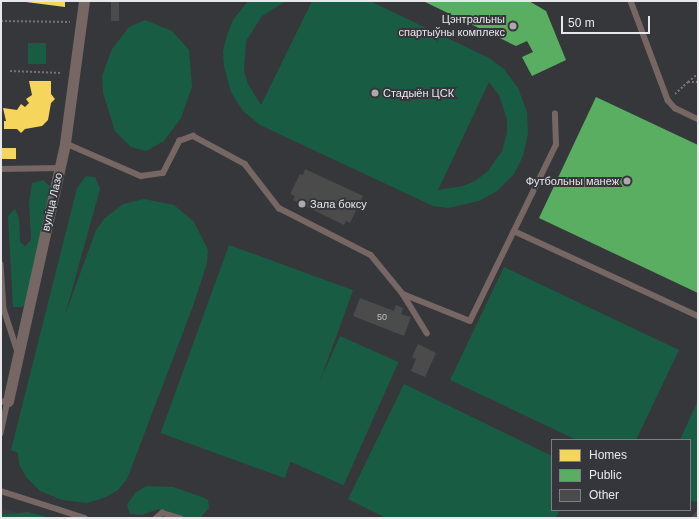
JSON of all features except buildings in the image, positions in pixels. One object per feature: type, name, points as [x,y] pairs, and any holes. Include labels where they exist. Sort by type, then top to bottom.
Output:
[{"type":"street","name":"вуліца Лазо","points":[[5,402],[19,353],[65,143],[76,74],[84,1]]},
{"type":"lane","points":[[631,1],[668,100],[675,108],[698,119]]},
{"type":"lane","points":[[403,294],[470,321],[556,145],[555,114]]},
{"type":"lane","points":[[65,143],[141,176],[163,173],[179,141],[193,136],[246,164],[279,208],[371,255],[403,294],[427,333]]},
{"type":"lane","points":[[1,169],[60,168]]},
{"type":"lane","points":[[514,230],[698,316]]},
{"type":"lane","points":[[1,264],[4,309],[19,353]]},
{"type":"lane","points":[[1,433],[5,402]]},
{"type":"lane","points":[[1,491],[85,518]]},
{"type":"lane","points":[[156,518],[162,513],[180,518]]},
{"type":"path","points":[[1,21],[70,23],[70,16]]},
{"type":"path","points":[[10,71],[76,74]]},
{"type":"path","points":[[668,100],[698,74]]},
{"type":"path","points":[[688,82],[698,82]]},
{"type":"shaded area","points":[[1,508],[36,518],[1,518]]},
{"type":"green space","name":"Стадыён ЦСК","points":[[248,1],[286,1],[262,16],[246,41],[244,71],[248,84],[261,105],[312,1],[370,1],[489,58],[504,69],[518,88],[527,112],[528,134],[523,156],[514,174],[497,191],[479,201],[448,208],[433,206],[260,125],[243,111],[231,92],[224,66],[223,51],[233,20]],"holes":[[[489,82],[499,95],[507,119],[507,133],[502,151],[488,171],[475,181],[463,186],[438,190]]]},
{"type":"green space","points":[[145,20],[172,31],[189,50],[192,87],[181,118],[164,141],[146,151],[131,147],[115,131],[103,93],[102,76],[112,49],[129,27]]},
{"type":"green space","points":[[28,43],[46,43],[46,64],[28,64]]},
{"type":"green space","points":[[86,176],[95,177],[100,189],[65,315],[96,230],[105,218],[123,204],[144,199],[174,205],[194,222],[208,250],[207,263],[193,306],[127,479],[118,490],[106,497],[87,503],[62,500],[40,491],[26,477],[19,464],[18,453],[11,450],[77,188]]},
{"type":"green space","points":[[43,180],[52,188],[26,303],[22,307],[13,307],[8,216],[15,209],[19,218],[20,242],[25,246],[31,240],[29,202],[32,183]]},
{"type":"green space","points":[[229,245],[353,290],[285,478],[161,433]]},
{"type":"green space","points":[[504,267],[679,350],[636,439],[575,439],[450,380]]},
{"type":"green space","points":[[340,336],[398,362],[344,485],[285,459]]},
{"type":"green space","points":[[404,384],[551,456],[551,511],[560,511],[556,518],[386,518],[348,499]]},
{"type":"green space","points":[[698,400],[698,502],[691,501],[691,439],[680,439]]},
{"type":"green space","points":[[146,486],[173,487],[202,497],[208,500],[209,508],[201,517],[183,517],[158,509],[142,515],[130,514],[127,505],[135,493]]},
{"type":"green space","points":[[28,512],[50,518],[1,518],[1,515]]},
{"type":"place","name":"Цэнтральны спартыўны комплекс","points":[[513,26]]},
{"type":"place","name":"Стадыён ЦСК","points":[[375,93]]},
{"type":"place","name":"Футбольны манеж","points":[[627,181]]},
{"type":"place","name":"Зала боксу","points":[[302,204]]}]
